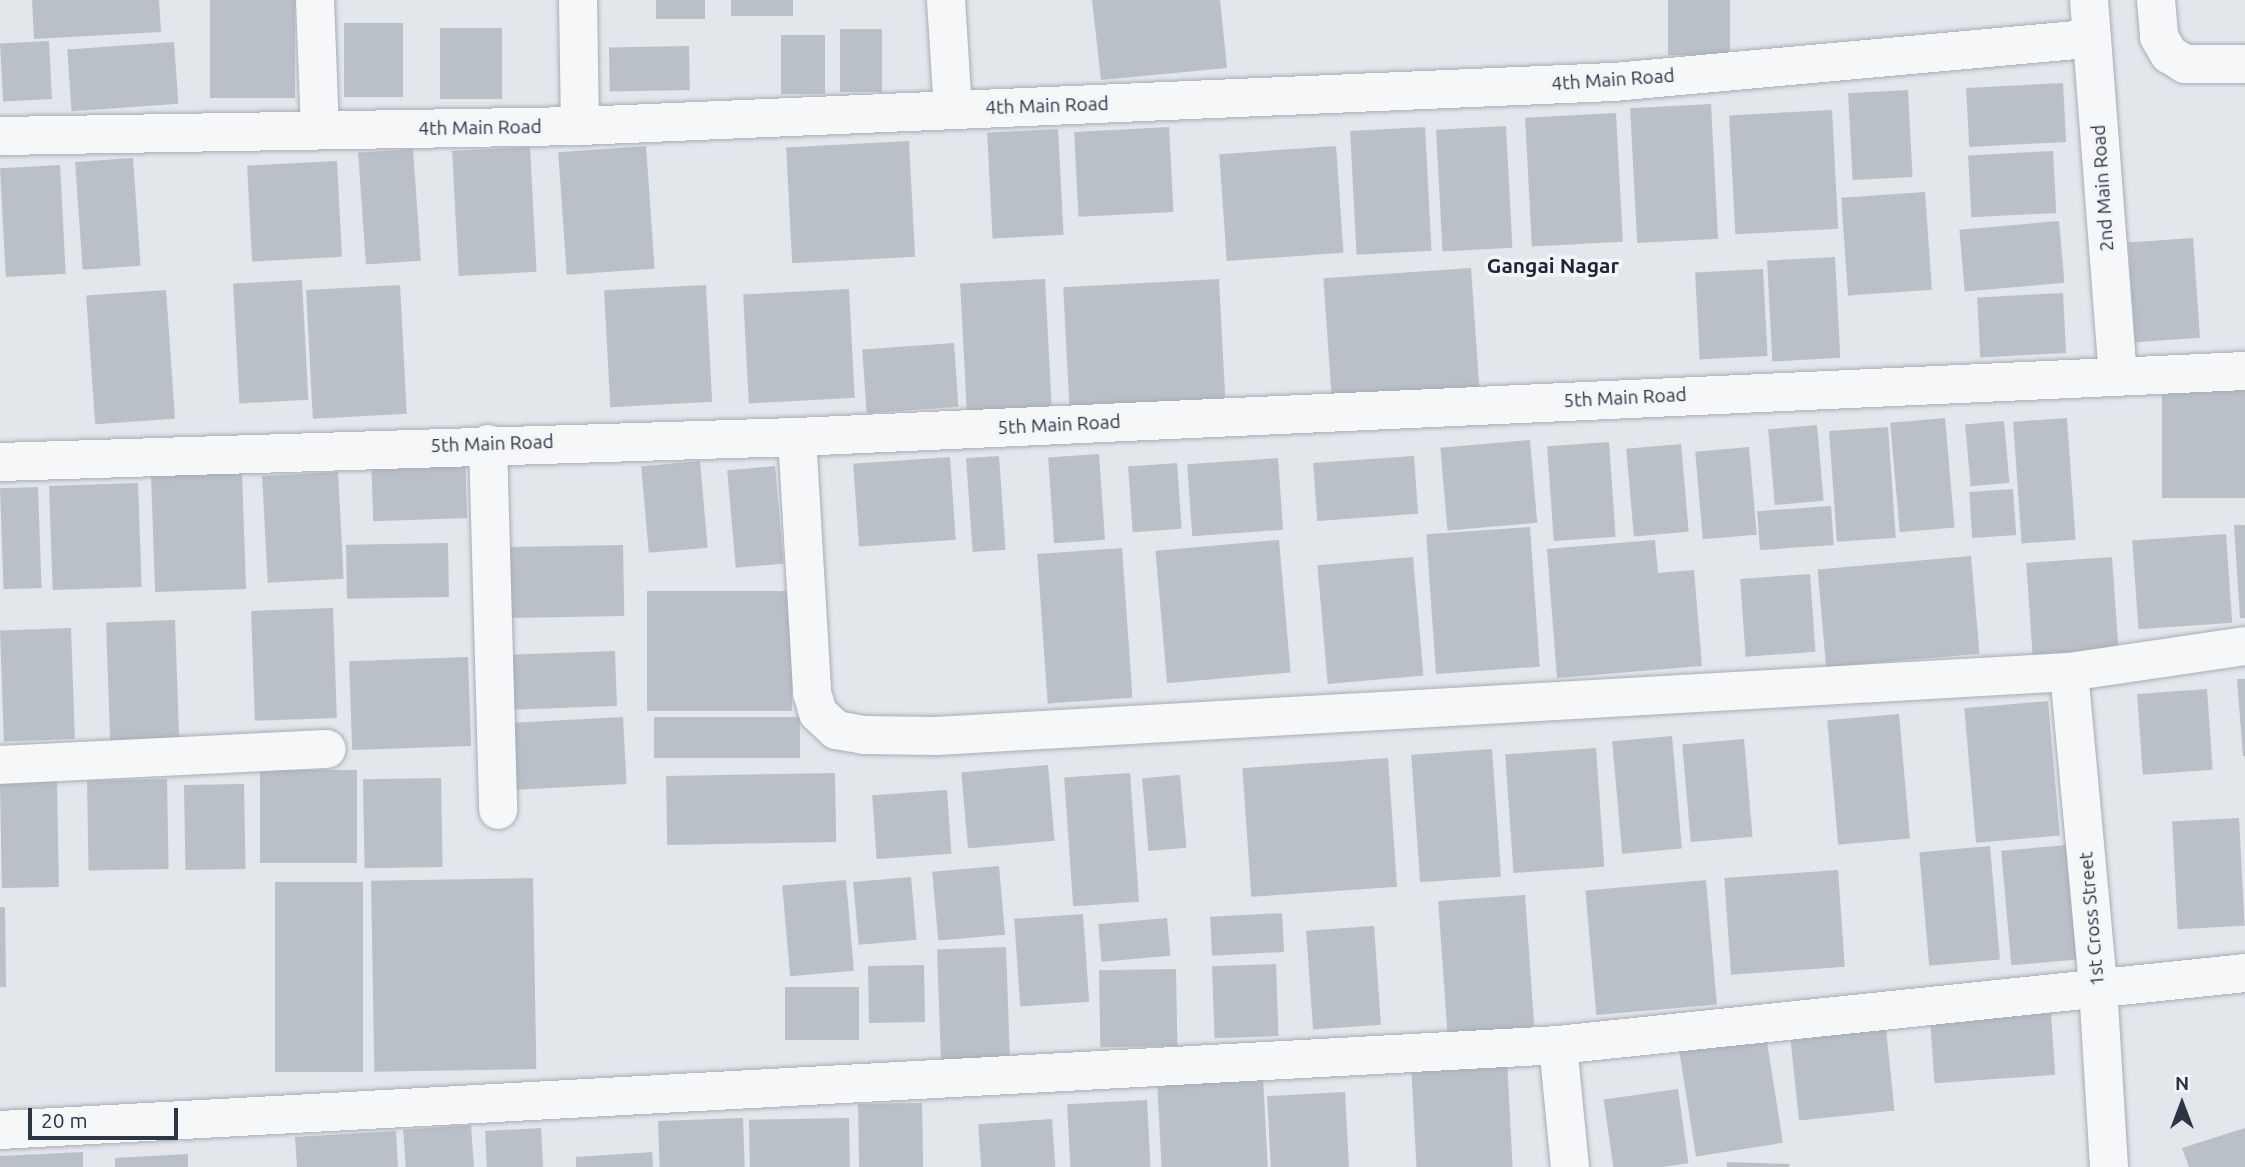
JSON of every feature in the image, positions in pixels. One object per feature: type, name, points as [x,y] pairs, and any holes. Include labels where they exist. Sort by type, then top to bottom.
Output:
[{"type":"street","points":[[315,0],[320,130]]},
{"type":"street","points":[[578,0],[580,126]]},
{"type":"street","points":[[946,0],[953,110]]},
{"type":"street","name":"2nd Main Road","points":[[2089,0],[2118,376]]},
{"type":"street","points":[[2156,0],[2160,37],[2169,54],[2185,64],[2245,64]]},
{"type":"street","name":"4th Main Road","points":[[0,136],[580,126],[1614,82],[2091,39]]},
{"type":"street","name":"5th Main Road","points":[[0,462],[488,444],[797,437],[2245,371]]},
{"type":"street","points":[[797,437],[812,693],[818,713],[836,730],[936,736],[2069,672],[2245,646]]},
{"type":"street","points":[[488,444],[499,810]]},
{"type":"street","name":"1st Cross Street","points":[[2069,672],[2098,987],[2109,1167]]},
{"type":"street","points":[[0,765],[327,749]]},
{"type":"street","points":[[0,1130],[1558,1045],[2245,973]]},
{"type":"street","points":[[1558,1045],[1570,1167]]},
{"type":"building","points":[[32,0],[159,0],[161,32],[34,39]]},
{"type":"building","points":[[210,0],[295,0],[295,98],[210,98]]},
{"type":"building","points":[[656,0],[705,0],[705,19],[656,19]]},
{"type":"building","points":[[731,0],[793,0],[793,16],[731,16]]},
{"type":"building","points":[[1092,0],[1220,0],[1227,68],[1101,80]]},
{"type":"building","points":[[1668,0],[1730,0],[1730,55],[1668,55]]},
{"type":"building","points":[[344,23],[403,23],[403,97],[344,97]]},
{"type":"building","points":[[440,28],[502,28],[502,99],[440,99]]},
{"type":"building","points":[[840,29],[882,29],[882,92],[840,92]]},
{"type":"building","points":[[781,35],[825,35],[825,94],[781,94]]},
{"type":"building","points":[[49,41],[52,99],[3,101],[0,44]]},
{"type":"building","points":[[174,42],[178,104],[72,111],[67,49]]},
{"type":"building","points":[[689,46],[690,90],[610,91],[609,47]]},
{"type":"building","points":[[2063,83],[2066,142],[1969,147],[1966,88]]},
{"type":"building","points":[[1908,90],[1913,177],[1853,180],[1848,93]]},
{"type":"building","points":[[1711,104],[1718,239],[1637,243],[1630,108]]},
{"type":"building","points":[[1832,110],[1838,229],[1735,234],[1729,115]]},
{"type":"building","points":[[1616,113],[1623,242],[1532,247],[1525,118]]},
{"type":"building","points":[[1506,126],[1512,248],[1442,251],[1436,130]]},
{"type":"building","points":[[1169,127],[1173,212],[1079,217],[1074,132]]},
{"type":"building","points":[[1425,127],[1431,251],[1357,255],[1350,131]]},
{"type":"building","points":[[1058,129],[1064,235],[993,239],[987,133]]},
{"type":"building","points":[[909,141],[915,257],[792,263],[786,147]]},
{"type":"building","points":[[646,146],[655,269],[567,275],[558,152]]},
{"type":"building","points":[[1336,146],[1343,253],[1227,261],[1219,154]]},
{"type":"building","points":[[530,147],[537,272],[459,276],[452,151]]},
{"type":"building","points":[[413,149],[421,261],[366,265],[358,153]]},
{"type":"building","points":[[2053,151],[2056,213],[1971,217],[1968,155]]},
{"type":"building","points":[[133,158],[141,266],[83,270],[75,162]]},
{"type":"building","points":[[337,161],[342,257],[252,262],[247,166]]},
{"type":"building","points":[[60,165],[66,274],[6,277],[0,168]]},
{"type":"building","points":[[1925,192],[1932,290],[1848,296],[1841,198]]},
{"type":"building","points":[[2059,221],[2064,283],[1965,291],[1959,230]]},
{"type":"building","points":[[2193,238],[2200,338],[2135,342],[2128,243]]},
{"type":"building","points":[[1835,257],[1840,358],[1772,361],[1767,261]]},
{"type":"building","points":[[1471,268],[1480,391],[1332,401],[1323,278]]},
{"type":"building","points":[[1763,269],[1768,356],[1700,359],[1695,273]]},
{"type":"building","points":[[1045,279],[1052,417],[967,421],[960,283]]},
{"type":"building","points":[[1219,279],[1225,402],[1070,410],[1063,287]]},
{"type":"building","points":[[302,280],[308,400],[239,403],[233,284]]},
{"type":"building","points":[[400,285],[407,414],[313,419],[306,290]]},
{"type":"building","points":[[706,285],[712,402],[610,407],[604,290]]},
{"type":"building","points":[[849,289],[855,398],[749,403],[743,295]]},
{"type":"building","points":[[166,290],[175,419],[95,424],[86,296]]},
{"type":"building","points":[[2063,293],[2066,353],[1980,357],[1977,298]]},
{"type":"building","points":[[954,343],[958,407],[867,413],[862,349]]},
{"type":"building","points":[[2162,381],[2245,381],[2245,498],[2162,498]]},
{"type":"building","points":[[1945,418],[1955,528],[1900,532],[1890,423]]},
{"type":"building","points":[[2067,418],[2076,540],[2022,543],[2013,422]]},
{"type":"building","points":[[2004,421],[2009,483],[1971,486],[1965,424]]},
{"type":"building","points":[[1817,425],[1824,501],[1775,505],[1768,429]]},
{"type":"building","points":[[1888,427],[1896,538],[1837,542],[1829,431]]},
{"type":"building","points":[[1530,440],[1537,523],[1448,531],[1440,448]]},
{"type":"building","points":[[1609,442],[1616,537],[1554,541],[1547,446]]},
{"type":"building","points":[[1681,444],[1689,532],[1634,536],[1626,449]]},
{"type":"building","points":[[1749,447],[1757,535],[1703,539],[1695,452]]},
{"type":"building","points":[[1099,454],[1105,540],[1054,543],[1048,458]]},
{"type":"building","points":[[465,455],[467,518],[373,521],[371,458]]},
{"type":"building","points":[[999,456],[1006,550],[973,552],[966,458]]},
{"type":"building","points":[[1414,456],[1418,514],[1317,521],[1313,463]]},
{"type":"building","points":[[950,457],[956,540],[859,547],[853,464]]},
{"type":"building","points":[[1278,458],[1283,530],[1192,536],[1187,464]]},
{"type":"building","points":[[700,461],[708,548],[649,553],[641,466]]},
{"type":"building","points":[[1177,463],[1182,529],[1133,532],[1128,466]]},
{"type":"building","points":[[775,466],[784,564],[736,568],[727,470]]},
{"type":"building","points":[[338,472],[344,579],[268,583],[262,476]]},
{"type":"building","points":[[242,473],[246,589],[155,592],[151,476]]},
{"type":"building","points":[[138,483],[142,587],[53,590],[49,486]]},
{"type":"building","points":[[38,487],[42,588],[4,589],[0,488]]},
{"type":"building","points":[[2013,489],[2016,535],[1972,538],[1969,492]]},
{"type":"building","points":[[1831,506],[1834,545],[1760,550],[1757,511]]},
{"type":"building","points":[[2234,525],[2245,525],[2245,618],[2240,618]]},
{"type":"building","points":[[1530,527],[1540,667],[1436,674],[1426,534]]},
{"type":"building","points":[[2226,534],[2232,623],[2138,629],[2132,541]]},
{"type":"building","points":[[1279,540],[1291,672],[1167,683],[1155,551]]},
{"type":"building","points":[[1655,540],[1658,573],[1694,570],[1702,666],[1557,678],[1547,549]]},
{"type":"building","points":[[448,543],[449,597],[347,599],[346,545]]},
{"type":"building","points":[[623,545],[624,616],[504,618],[503,547]]},
{"type":"building","points":[[1122,548],[1132,698],[1048,704],[1037,554]]},
{"type":"building","points":[[1971,556],[1980,654],[1826,667],[1818,569]]},
{"type":"building","points":[[1413,557],[1423,676],[1328,684],[1317,565]]},
{"type":"building","points":[[2112,557],[2118,649],[2033,655],[2026,563]]},
{"type":"building","points":[[1810,574],[1815,652],[1746,657],[1740,579]]},
{"type":"building","points":[[647,591],[792,591],[792,711],[647,711]]},
{"type":"building","points":[[333,608],[337,718],[255,721],[251,611]]},
{"type":"building","points":[[175,620],[179,739],[110,741],[106,622]]},
{"type":"building","points":[[71,628],[75,739],[4,741],[0,630]]},
{"type":"building","points":[[615,651],[617,706],[510,710],[508,655]]},
{"type":"building","points":[[468,657],[471,746],[352,750],[349,661]]},
{"type":"building","points":[[2237,679],[2245,679],[2245,756],[2243,756]]},
{"type":"building","points":[[2207,689],[2213,770],[2143,775],[2137,694]]},
{"type":"building","points":[[2048,701],[2060,835],[1976,843],[1964,708]]},
{"type":"building","points":[[1899,714],[1910,839],[1838,845],[1827,720]]},
{"type":"building","points":[[623,717],[627,784],[517,790],[513,723]]},
{"type":"building","points":[[654,717],[800,717],[800,758],[654,758]]},
{"type":"building","points":[[1672,736],[1682,849],[1622,854],[1612,741]]},
{"type":"building","points":[[1744,739],[1753,837],[1691,842],[1682,744]]},
{"type":"building","points":[[1596,748],[1604,867],[1514,873],[1505,754]]},
{"type":"building","points":[[1492,749],[1501,877],[1420,882],[1411,755]]},
{"type":"building","points":[[1388,758],[1397,887],[1251,897],[1242,768]]},
{"type":"building","points":[[1048,765],[1055,841],[968,848],[961,773]]},
{"type":"building","points":[[260,770],[357,770],[357,863],[260,863]]},
{"type":"building","points":[[835,773],[836,842],[667,845],[666,776]]},
{"type":"building","points":[[1130,773],[1139,902],[1073,906],[1064,778]]},
{"type":"building","points":[[1180,775],[1186,848],[1149,851],[1142,778]]},
{"type":"building","points":[[441,778],[443,867],[365,868],[363,779]]},
{"type":"building","points":[[167,779],[169,869],[89,870],[87,780]]},
{"type":"building","points":[[57,781],[59,887],[2,888],[0,782]]},
{"type":"building","points":[[244,784],[245,869],[185,870],[184,785]]},
{"type":"building","points":[[947,790],[951,854],[877,859],[872,795]]},
{"type":"building","points":[[2239,818],[2245,926],[2178,929],[2172,822]]},
{"type":"building","points":[[2067,845],[2077,960],[2011,965],[2001,851]]},
{"type":"building","points":[[1990,846],[2000,960],[1929,966],[1919,852]]},
{"type":"building","points":[[999,866],[1005,935],[938,941],[932,872]]},
{"type":"building","points":[[1838,870],[1845,967],[1731,975],[1724,878]]},
{"type":"building","points":[[911,877],[916,940],[859,945],[853,882]]},
{"type":"building","points":[[533,878],[536,1069],[374,1072],[371,881]]},
{"type":"building","points":[[846,880],[854,971],[790,976],[782,886]]},
{"type":"building","points":[[1706,880],[1717,1005],[1596,1015],[1585,891]]},
{"type":"building","points":[[275,882],[363,882],[363,1072],[275,1072]]},
{"type":"building","points":[[1525,895],[1534,1030],[1448,1036],[1438,901]]},
{"type":"building","points":[[0,907],[5,907],[6,987],[0,987]]},
{"type":"building","points":[[1282,913],[1284,952],[1212,956],[1210,917]]},
{"type":"building","points":[[1083,914],[1089,1002],[1020,1007],[1014,919]]},
{"type":"building","points":[[1167,918],[1170,956],[1102,962],[1098,924]]},
{"type":"building","points":[[1374,926],[1381,1025],[1313,1030],[1306,931]]},
{"type":"building","points":[[1006,947],[1010,1064],[941,1066],[937,949]]},
{"type":"building","points":[[1276,964],[1279,1036],[1215,1038],[1212,966]]},
{"type":"building","points":[[924,965],[925,1022],[869,1023],[868,966]]},
{"type":"building","points":[[1176,969],[1177,1046],[1100,1047],[1099,970]]},
{"type":"building","points":[[785,987],[859,987],[859,1040],[785,1040]]},
{"type":"building","points":[[2050,1000],[2055,1075],[1935,1083],[1929,1008]]},
{"type":"building","points":[[1885,1020],[1895,1111],[1799,1121],[1790,1030]]},
{"type":"building","points":[[1766,1036],[1783,1143],[1696,1156],[1679,1050]]},
{"type":"building","points":[[1507,1060],[1513,1167],[1416,1167],[1411,1065]]},
{"type":"building","points":[[1263,1077],[1268,1167],[1162,1167],[1157,1083]]},
{"type":"building","points":[[1678,1089],[1688,1163],[1662,1167],[1613,1167],[1604,1099]]},
{"type":"building","points":[[1345,1092],[1349,1167],[1271,1167],[1267,1096]]},
{"type":"building","points":[[1147,1100],[1151,1167],[1070,1167],[1067,1104]]},
{"type":"building","points":[[922,1103],[923,1167],[859,1167],[858,1104]]},
{"type":"building","points":[[743,1118],[745,1167],[660,1167],[658,1121]]},
{"type":"building","points":[[849,1118],[850,1167],[750,1167],[749,1120]]},
{"type":"building","points":[[1052,1119],[1055,1167],[981,1167],[978,1124]]},
{"type":"building","points":[[471,1125],[474,1167],[406,1167],[403,1130]]},
{"type":"building","points":[[541,1128],[543,1167],[487,1167],[485,1131]]},
{"type":"building","points":[[2245,1128],[2245,1167],[2189,1167],[2182,1148]]},
{"type":"building","points":[[396,1131],[398,1167],[297,1167],[295,1137]]},
{"type":"building","points":[[83,1152],[83,1167],[0,1167],[0,1156]]},
{"type":"building","points":[[652,1152],[653,1167],[576,1167],[576,1157]]},
{"type":"building","points":[[188,1154],[188,1167],[115,1167],[115,1158]]},
{"type":"building","points":[[1727,1162],[1790,1164],[1789,1167],[1727,1167]]},
{"type":"district","name":"Gangai Nagar","points":[[1553,265]]}]
